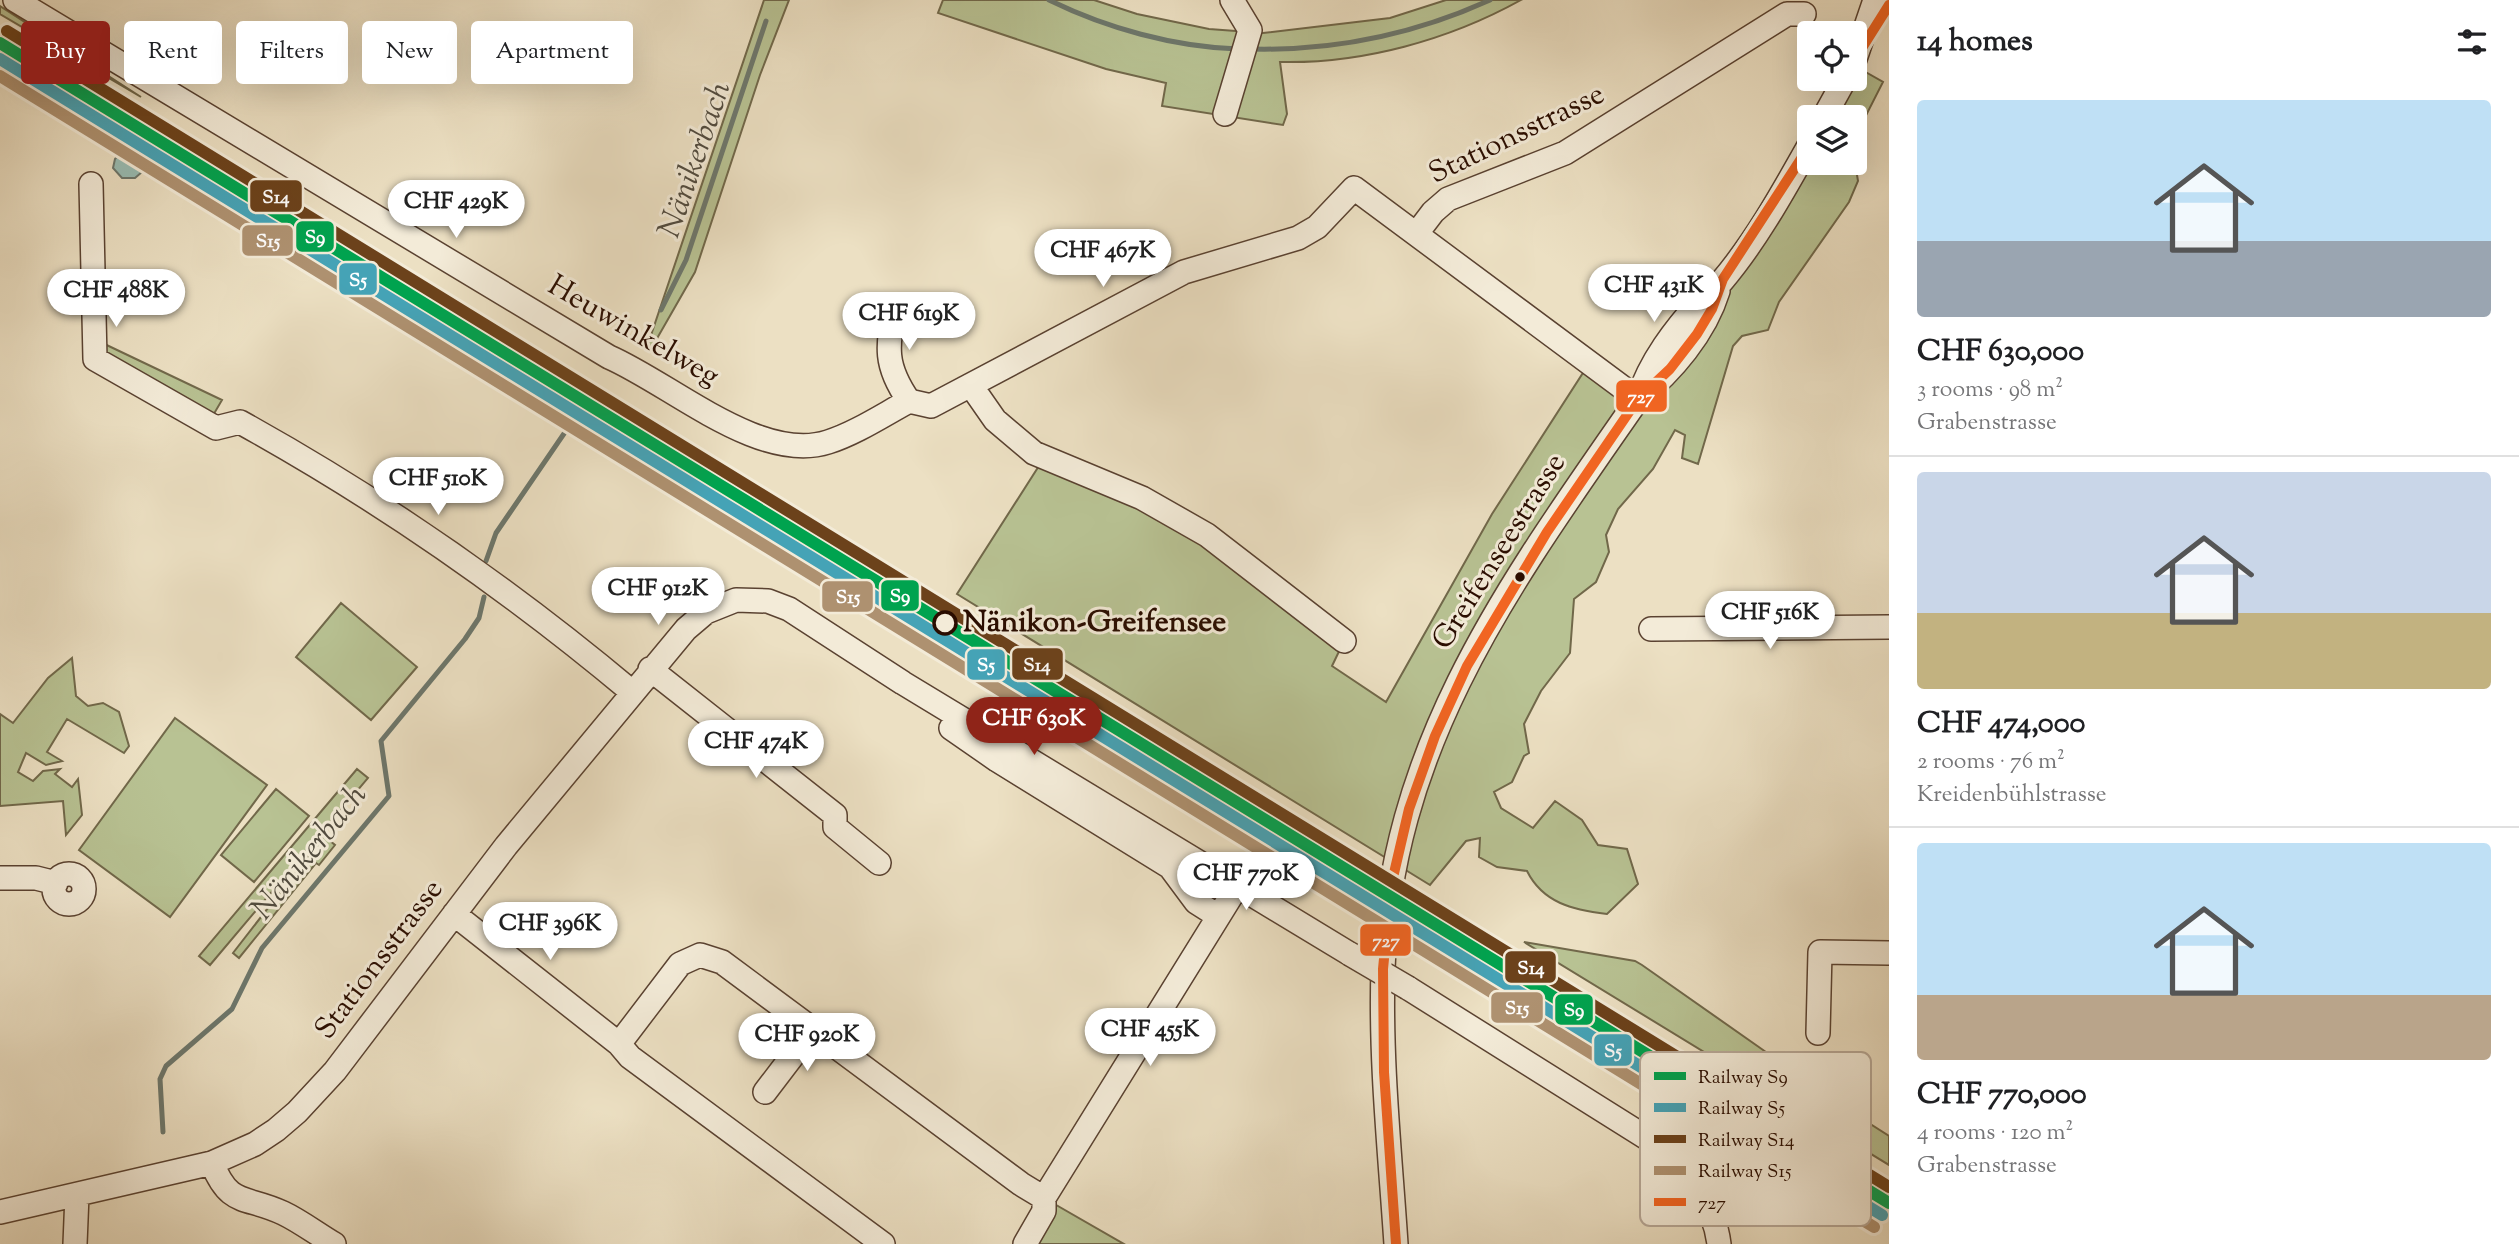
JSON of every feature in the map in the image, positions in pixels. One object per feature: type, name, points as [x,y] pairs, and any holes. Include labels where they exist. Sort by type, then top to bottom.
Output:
[{"type":"street","name":"Heuwinkelweg","points":[[15,0],[610,357],[640,370],[760,440],[793,447],[827,442],[909,401]]},
{"type":"street","points":[[1225,114],[1250,30],[1232,0]]},
{"type":"street","points":[[1867,25],[1875,0]]},
{"type":"street","points":[[1867,38],[1889,5]]},
{"type":"street","name":"Stationsstrasse","points":[[1417,233],[1433,212],[1448,199],[1565,153],[1787,14],[1804,14]]},
{"type":"street","name":"Greifenseestrasse","points":[[1396,1244],[1385,1084],[1383,969],[1391,901],[1414,792],[1432,739],[1460,676],[1500,601],[1638,399],[1646,373],[1660,352],[1703,297],[1721,282],[1765,219],[1797,166]]},
{"type":"street","points":[[91,184],[95,359],[216,428],[240,422],[382,504],[508,593],[632,692]]},
{"type":"street","points":[[895,307],[888,355],[897,385],[909,401],[931,407],[1184,272],[1298,238],[1317,227],[1354,188],[1638,399]]},
{"type":"street","points":[[972,387],[995,420],[1034,453],[1142,498],[1207,535],[1344,641]]},
{"type":"street","name":"Stationsstrasse","points":[[0,1212],[212,1163],[255,1144],[297,1112],[318,1091],[454,914],[650,669],[693,622],[719,606],[752,599],[768,601],[811,623]]},
{"type":"street","points":[[1218,916],[1196,902],[1170,867],[832,653],[810,635],[811,623],[903,682],[1408,988],[1640,1134]]},
{"type":"street","points":[[1651,629],[1889,627]]},
{"type":"street","points":[[650,669],[835,815],[835,827],[879,863]]},
{"type":"street","points":[[0,878],[36,878],[56,883]]},
{"type":"street","points":[[1025,1244],[1044,1211],[1044,1198],[1238,885]]},
{"type":"street","points":[[454,914],[619,1044],[630,1057],[883,1244]]},
{"type":"street","points":[[1818,1033],[1820,952],[1889,953]]},
{"type":"street","points":[[619,1044],[680,964],[700,955],[722,962],[1021,1184],[1044,1198]]},
{"type":"street","points":[[765,1092],[813,1029]]},
{"type":"street","points":[[212,1163],[221,1186],[230,1194],[282,1213],[334,1244]]},
{"type":"street","points":[[75,1244],[77,1195]]},
{"type":"street","points":[[1712,1226],[1719,1244]]},
{"type":"green space","points":[[764,0],[789,0],[760,75],[695,272],[651,349],[647,347]]},
{"type":"green space","points":[[943,0],[1094,0],[1137,14],[1209,29],[1263,33],[1390,18],[1446,0],[1521,0],[1464,27],[1404,47],[1342,59],[1280,62],[1287,114],[1283,125],[1162,106],[1166,83],[1106,69],[938,13]]},
{"type":"green space","points":[[0,6],[23,21],[21,26],[0,14]]},
{"type":"green space","points":[[1867,73],[1883,82],[1867,113],[1867,105],[1834,105],[1845,91],[1867,91]]},
{"type":"green space","points":[[1801,175],[1857,175],[1858,181],[1849,202],[1779,302],[1768,330],[1742,336],[1733,346],[1698,464],[1682,458],[1685,435],[1675,430],[1653,469],[1618,509],[1606,535],[1609,552],[1596,582],[1574,599],[1570,653],[1541,691],[1524,724],[1529,753],[1524,756],[1512,782],[1494,792],[1501,808],[1533,828],[1555,801],[1582,820],[1598,845],[1627,849],[1638,884],[1607,914],[1560,903],[1541,891],[1527,871],[1497,867],[1479,857],[1480,838],[1466,841],[1430,885],[957,594],[1044,458],[1142,498],[1344,641],[1332,666],[1386,702],[1492,514],[1590,362],[1637,398]]},
{"type":"green space","points":[[94,339],[222,400],[208,424],[95,359]]},
{"type":"green space","points":[[341,603],[417,667],[371,720],[296,657]]},
{"type":"green space","points":[[72,658],[76,696],[88,706],[103,703],[119,712],[129,746],[124,753],[67,719],[47,752],[62,761],[46,765],[26,753],[18,772],[33,781],[43,771],[60,769],[55,774],[72,787],[78,779],[82,815],[66,835],[63,801],[0,806],[0,714],[13,723],[48,678]]},
{"type":"green space","points":[[175,718],[267,785],[170,917],[79,850]]},
{"type":"green space","points":[[357,769],[368,778],[210,965],[199,956]]},
{"type":"green space","points":[[276,789],[309,816],[254,882],[221,855]]},
{"type":"green space","points":[[324,836],[335,845],[319,865],[316,863],[239,958],[233,953]]},
{"type":"green space","points":[[1524,942],[1635,961],[1766,1052],[1704,1052]]},
{"type":"green space","points":[[1871,1124],[1889,1136],[1889,1165],[1871,1154]]},
{"type":"green space","points":[[1044,1198],[1124,1244],[1025,1244]]},
{"type":"water","points":[[133,146],[150,157],[150,165],[135,178],[122,178],[113,168],[115,159],[123,150],[129,153]]},
{"type":"waterway","points":[[1049,0],[1094,19],[1141,34],[1189,44],[1238,49]]},
{"type":"waterway","points":[[1251,49],[1344,44],[1432,23],[1490,0]]},
{"type":"waterway","name":"Nänikerbach","points":[[661,310],[686,260],[766,21]]},
{"type":"waterway","name":"Nänikerbach","points":[[486,561],[496,533],[574,419]]},
{"type":"waterway","name":"Nänikerbach","points":[[163,1132],[160,1079],[166,1066],[232,1009],[262,948],[389,796],[381,741],[465,639],[479,618],[484,597]]},
{"type":"rail line","name":"S14","points":[[7,31],[1669,1052]]},
{"type":"rail line","name":"S9","points":[[0,43],[1643,1052]]},
{"type":"rail line","name":"S5","points":[[0,59],[1640,1066]]},
{"type":"rail line","name":"S15","points":[[0,76],[1640,1083]]},
{"type":"rail line","name":"S14","points":[[1871,1176],[1889,1187]]},
{"type":"rail line","name":"S9","points":[[1871,1192],[1889,1203]]},
{"type":"rail line","name":"S5","points":[[1871,1208],[1882,1215]]},
{"type":"transit line","name":"727","points":[[1867,40],[1889,5]]},
{"type":"transit line","name":"727","points":[[1396,1244],[1384,1072],[1383,969],[1391,886],[1409,809],[1435,736],[1467,666],[1547,532],[1638,399],[1670,369],[1697,334],[1712,309],[1723,279],[1797,165]]},
{"type":"place","name":"Nänikon-Greifensee","points":[[945,623]]}]
